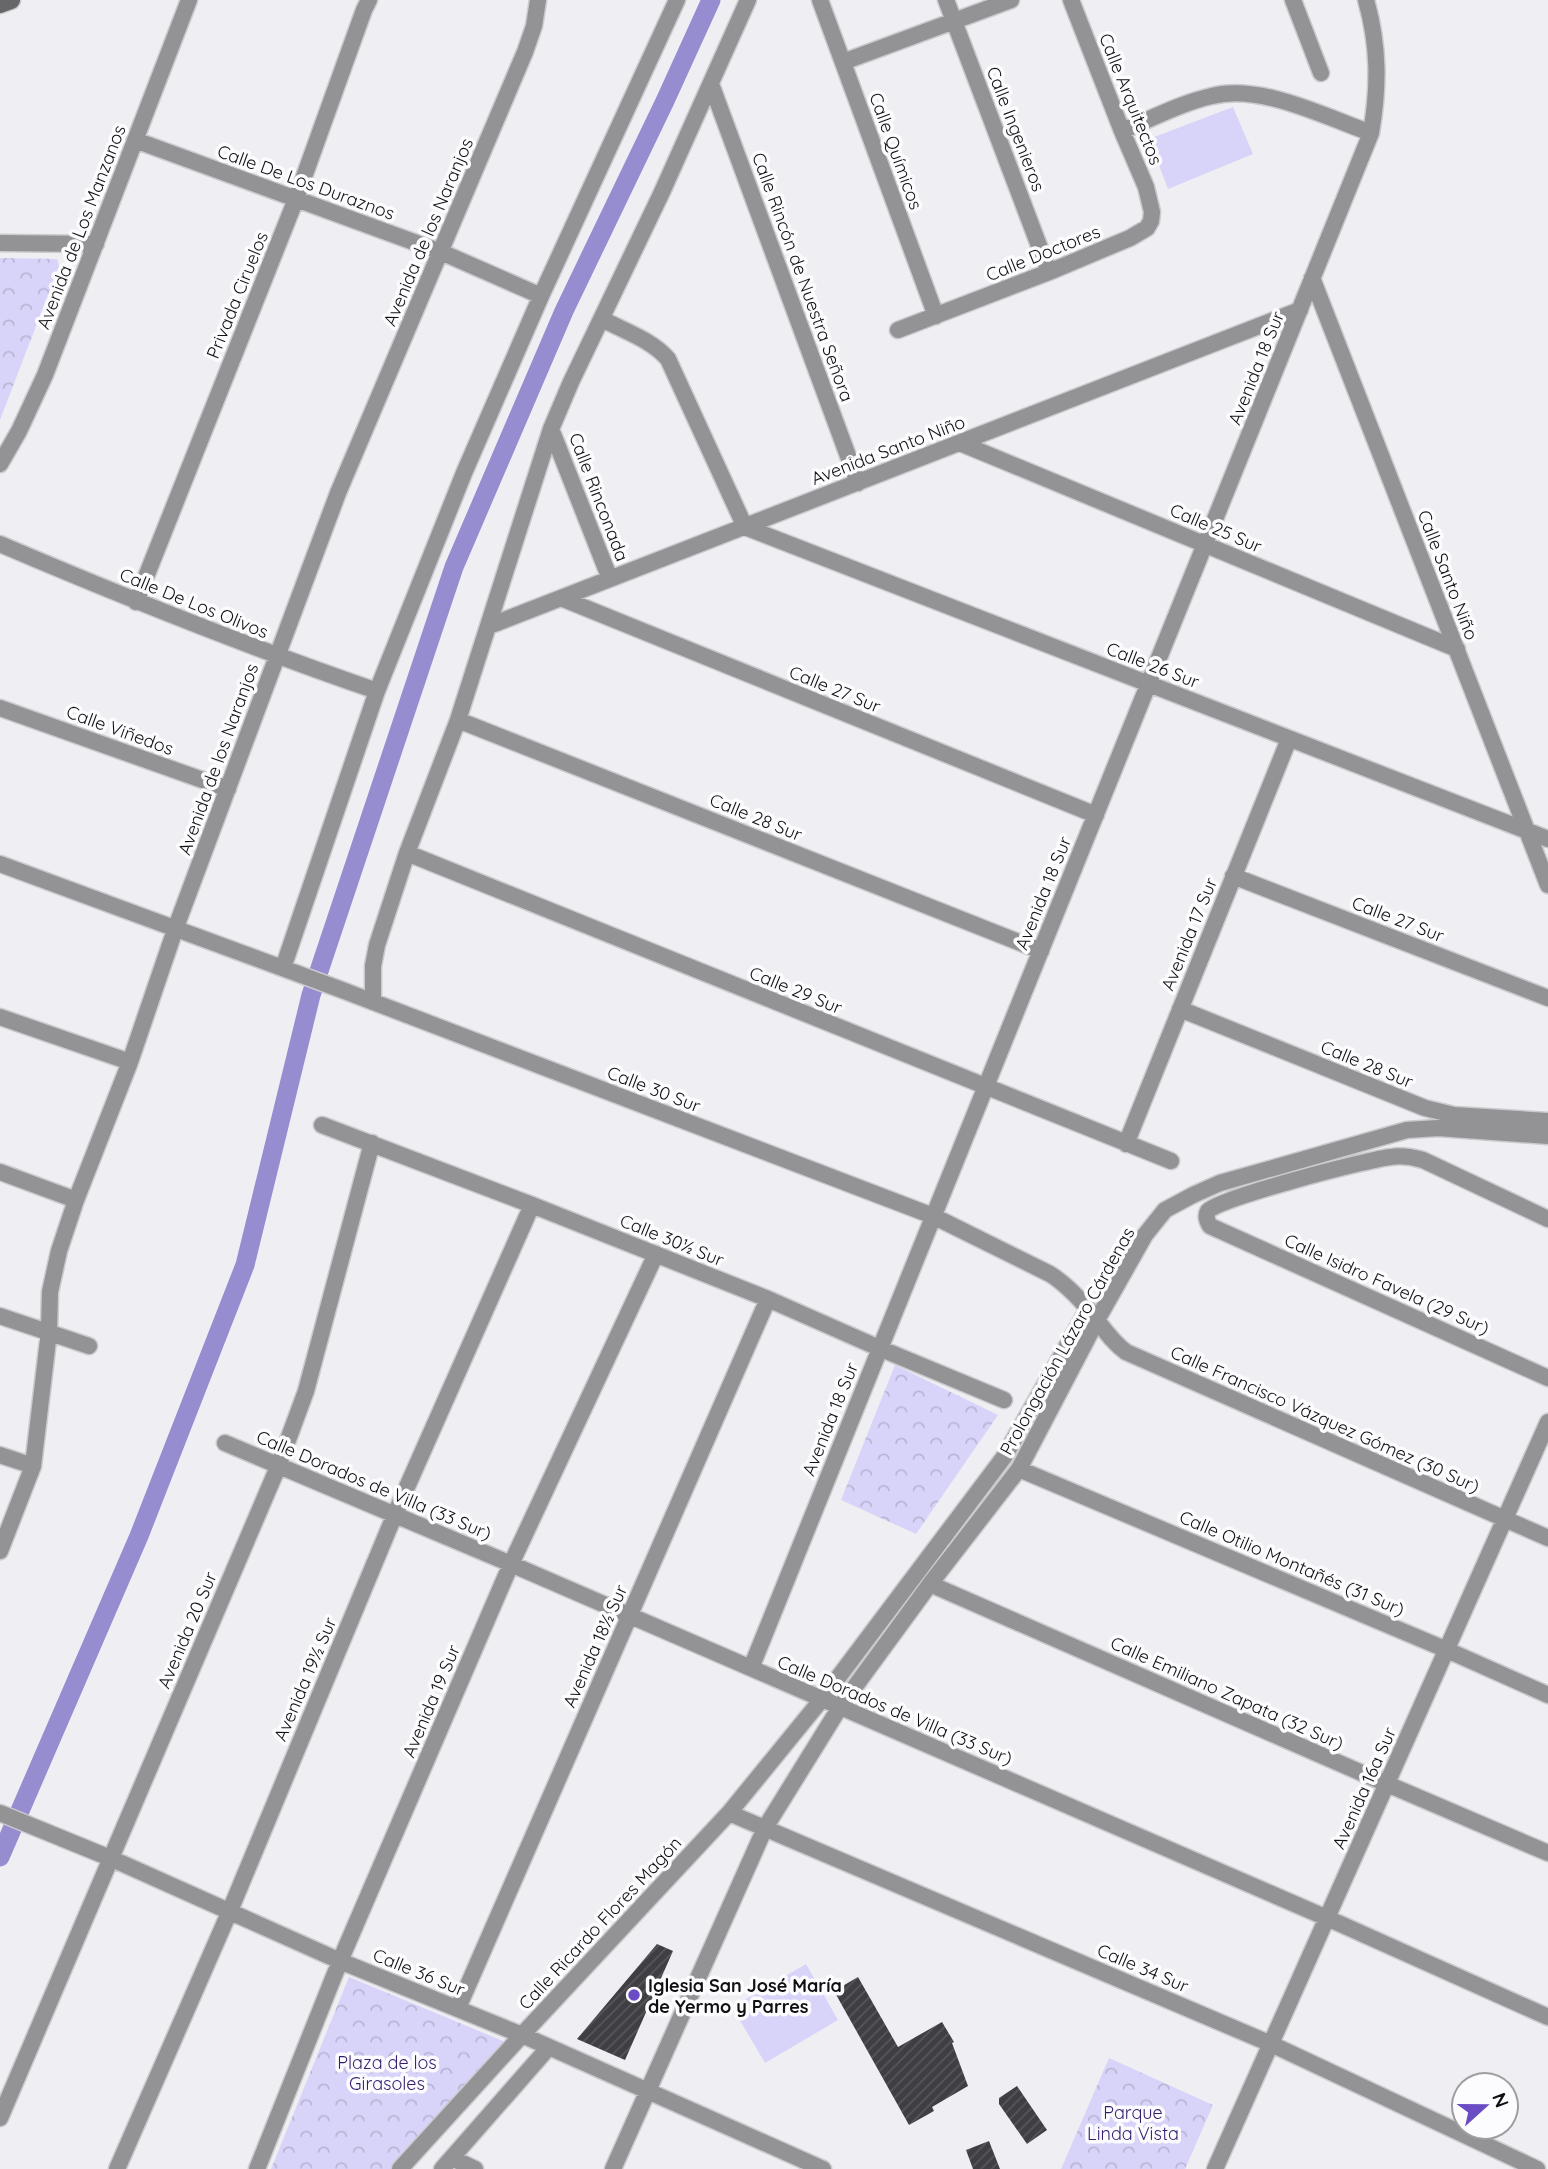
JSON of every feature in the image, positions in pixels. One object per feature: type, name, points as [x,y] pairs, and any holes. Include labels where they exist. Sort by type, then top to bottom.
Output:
[{"type":"main road","points":[[0,4],[10,0]]},
{"type":"street","name":"Avenida de Los Manzanos","points":[[0,464],[45,375],[189,0]]},
{"type":"street","name":"Privada Ciruelos","points":[[136,602],[296,199],[369,0]]},
{"type":"street","name":"Avenida de los Naranjos","points":[[0,1551],[33,1466],[49,1332],[50,1292],[59,1251],[76,1200],[130,1062],[176,927],[338,493],[525,52],[534,26],[538,0]]},
{"type":"street","points":[[283,968],[377,691],[474,449],[677,0]]},
{"type":"street","points":[[373,1002],[373,966],[377,945],[407,853],[458,720],[551,429],[748,0]]},
{"type":"street","name":"Calle Químicos","points":[[820,0],[936,316]]},
{"type":"street","name":"Calle Ingenieros","points":[[946,0],[1049,272]]},
{"type":"street","points":[[843,62],[1011,0]]},
{"type":"street","name":"Calle Arquitectos","points":[[1071,0],[1146,187],[1152,212]]},
{"type":"street","points":[[1293,0],[1321,73]]},
{"type":"street","name":"Avenida 18 Sur","points":[[751,1668],[1371,133],[1377,82],[1375,42],[1366,0]]},
{"type":"street","name":"Calle Rincón de Nuestra Señora","points":[[711,84],[858,483]]},
{"type":"street","points":[[1122,131],[1211,96],[1242,92],[1268,96],[1371,133]]},
{"type":"street","name":"Calle De Los Duraznos","points":[[135,140],[441,252],[541,296]]},
{"type":"street","name":"Calle Doctores","points":[[898,330],[1049,272],[1139,233],[1147,228],[1152,212]]},
{"type":"street","points":[[0,243],[96,244]]},
{"type":"street","name":"Calle Santo Niño","points":[[1312,278],[1548,885]]},
{"type":"street","name":"Avenida Santo Niño","points":[[489,626],[1300,310]]},
{"type":"street","points":[[602,319],[660,350],[668,359],[745,527]]},
{"type":"street","name":"Calle Rinconada","points":[[551,429],[610,579]]},
{"type":"street","name":"Calle 25 Sur","points":[[960,443],[1457,649]]},
{"type":"street","name":"Calle 26 Sur","points":[[745,527],[1548,839]]},
{"type":"street","name":"Calle De Los Olivos","points":[[0,544],[136,602],[377,691]]},
{"type":"street","name":"Calle 27 Sur","points":[[561,598],[1096,815]]},
{"type":"street","name":"Calle Viñedos","points":[[0,708],[228,789]]},
{"type":"street","name":"Calle 28 Sur","points":[[458,720],[1041,951]]},
{"type":"street","name":"Avenida 17 Sur","points":[[1126,1144],[1289,739]]},
{"type":"street","name":"Calle 29 Sur","points":[[407,853],[1171,1161]]},
{"type":"street","name":"Calle 30 Sur","points":[[0,864],[176,927],[933,1216],[1050,1274],[1067,1285],[1093,1315]]},
{"type":"street","name":"Calle 27 Sur","points":[[1233,876],[1548,998]]},
{"type":"street","name":"Calle 28 Sur","points":[[1180,1009],[1425,1108],[1454,1115],[1548,1121]]},
{"type":"street","points":[[0,1017],[130,1062]]},
{"type":"street","name":"Calle 30½ Sur","points":[[323,1125],[768,1299],[1004,1400]]},
{"type":"street","name":"Prolongación Lázaro Cárdenas","points":[[822,1699],[1004,1457],[1145,1235],[1165,1210],[1211,1187],[1407,1130],[1438,1128],[1548,1136]]},
{"type":"street","name":"Avenida 20 Sur","points":[[0,2118],[278,1467],[306,1391],[372,1143]]},
{"type":"street","name":"Calle Isidro Favela (29 Sur)","points":[[1548,1219],[1423,1160],[1405,1156],[1388,1157],[1248,1194],[1214,1205],[1206,1217],[1210,1226],[1548,1378]]},
{"type":"street","points":[[0,1172],[76,1200]]},
{"type":"street","name":"Avenida 19½ Sur","points":[[117,2169],[229,1913],[395,1514],[532,1205]]},
{"type":"street","name":"Avenida 19 Sur","points":[[257,2169],[340,1961],[511,1564],[656,1254]]},
{"type":"street","name":"Avenida 18½ Sur","points":[[458,2008],[768,1299]]},
{"type":"street","name":"Prolongación Lázaro Cárdenas","points":[[840,1707],[1019,1469],[1093,1315]]},
{"type":"street","name":"Calle Francisco Vázquez Gómez (30 Sur)","points":[[1093,1315],[1113,1343],[1126,1352],[1548,1538]]},
{"type":"street","points":[[0,1316],[89,1346]]},
{"type":"street","name":"Avenida 16a Sur","points":[[1215,2169],[1548,1422]]},
{"type":"street","name":"Calle Dorados de Villa (33 Sur)","points":[[225,1443],[630,1615],[1548,2017]]},
{"type":"street","points":[[0,1455],[33,1466]]},
{"type":"street","name":"Calle Otilio Montañés (31 Sur)","points":[[1019,1469],[1548,1695]]},
{"type":"street","name":"Calle Emiliano Zapata (32 Sur)","points":[[930,1584],[1548,1853]]},
{"type":"street","name":"Calle Ricardo Flores Magón","points":[[400,2169],[729,1813],[822,1699]]},
{"type":"street","points":[[613,2169],[765,1828],[840,1707]]},
{"type":"street","name":"Calle 34 Sur","points":[[729,1813],[1271,2044],[1537,2169]]},
{"type":"street","name":"Calle 36 Sur","points":[[3,1815],[110,1858],[340,1961],[522,2035],[823,2169]]},
{"type":"street","points":[[475,2169],[447,2163],[549,2048]]},
{"type":"green space","points":[[1233,107],[1253,154],[1168,189],[1149,139]]},
{"type":"green space","points":[[0,258],[57,259],[59,266],[0,420]]},
{"type":"green space","points":[[895,1365],[998,1415],[916,1534],[841,1500]]},
{"type":"green space","points":[[806,1964],[838,2020],[765,2063],[732,2007]]},
{"type":"green space","name":"Plaza de los Girasoles","points":[[349,1977],[508,2043],[394,2169],[271,2169]]},
{"type":"green space","name":"Parque Linda Vista","points":[[1109,2058],[1213,2105],[1185,2169],[1061,2169]]},
{"type":"building","name":"Iglesia San José María de Yermo y Parres","points":[[657,1944],[673,1951],[625,2060],[577,2039]]},
{"type":"building","points":[[858,1977],[898,2047],[942,2022],[954,2042],[952,2043],[968,2086],[932,2107],[934,2111],[909,2125],[834,1991]]},
{"type":"building","points":[[1017,2086],[1047,2130],[1027,2144],[999,2104],[999,2098]]},
{"type":"building","points":[[989,2141],[1000,2169],[973,2169],[966,2150]]},
{"type":"waterway","points":[[0,1857],[139,1536],[245,1265],[311,995],[454,567],[564,311],[711,0]]},
{"type":"place","name":"Iglesia San José María de Yermo y Parres","points":[[634,1995]]}]
